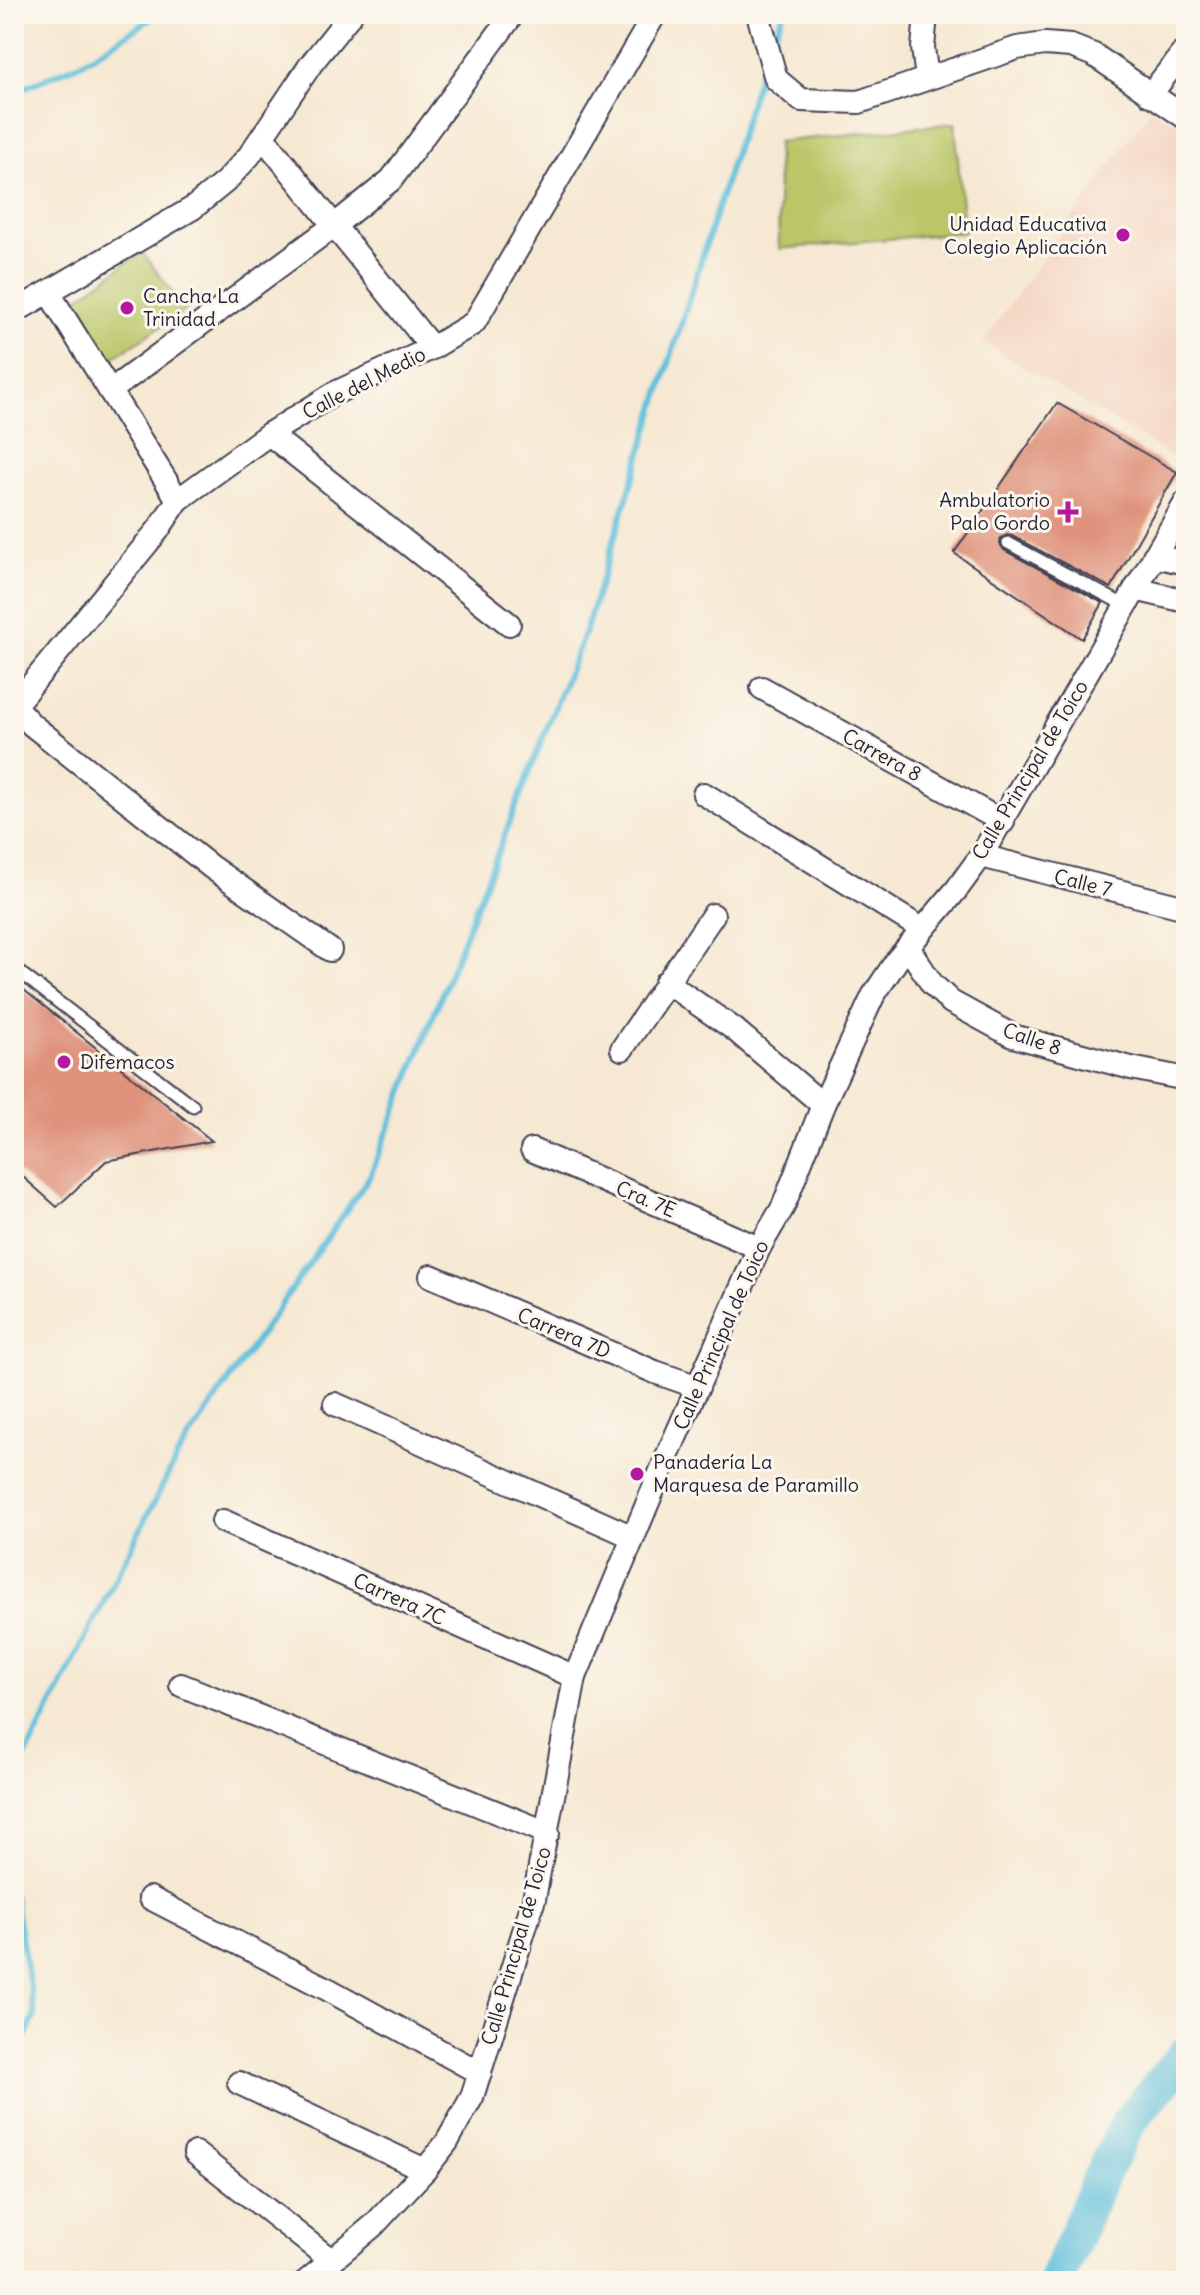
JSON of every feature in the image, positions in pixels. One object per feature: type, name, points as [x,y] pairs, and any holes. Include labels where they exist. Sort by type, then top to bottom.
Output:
[{"type":"street","points":[[14,312],[193,208],[225,182],[263,137],[311,64],[351,14]]},
{"type":"street","points":[[110,391],[391,180],[513,14]]},
{"type":"street","name":"Calle del Medio","points":[[14,706],[158,530],[178,500],[269,434],[335,393],[432,348],[474,323],[655,14]]},
{"type":"street","points":[[926,14],[923,48],[927,78]]},
{"type":"street","points":[[763,35],[776,79],[801,100],[859,102],[1017,48],[1045,44],[1071,46],[1094,55],[1186,118]]},
{"type":"street","points":[[1150,95],[1186,49]]},
{"type":"street","points":[[263,137],[432,348]]},
{"type":"street","points":[[49,293],[178,500]]},
{"type":"street","points":[[269,434],[509,624]]},
{"type":"street","name":"Calle Principal de Toico","points":[[307,2281],[374,2225],[425,2170],[447,2142],[472,2097],[534,1899],[575,1677],[759,1248],[783,1207],[823,1105],[873,996],[922,929],[957,889],[1003,822],[1186,502]]},
{"type":"street","points":[[1154,556],[1186,563]]},
{"type":"street","points":[[1131,598],[1186,601]]},
{"type":"street","name":"Carrera 8","points":[[762,688],[1003,822]]},
{"type":"street","points":[[14,706],[32,725],[211,867],[330,950]]},
{"type":"street","points":[[704,794],[922,929]]},
{"type":"street","name":"Calle 7","points":[[981,856],[1186,908]]},
{"type":"street","points":[[622,1049],[713,915]]},
{"type":"street","name":"Calle 8","points":[[908,947],[932,984],[951,1002],[1013,1036],[1131,1068],[1186,1079]]},
{"type":"street","points":[[666,982],[734,1029],[823,1105]]},
{"type":"street","name":"Cra. 7E","points":[[532,1150],[759,1248]]},
{"type":"street","name":"Carrera 7D","points":[[431,1276],[655,1372],[698,1387]]},
{"type":"street","points":[[335,1404],[633,1537]]},
{"type":"street","name":"Carrera 7C","points":[[223,1521],[575,1677]]},
{"type":"street","points":[[181,1685],[548,1833]]},
{"type":"street","points":[[150,1898],[329,1990],[480,2073]]},
{"type":"street","points":[[239,2083],[425,2170]]},
{"type":"street","points":[[195,2153],[332,2261]]},
{"type":"lane","points":[[1008,543],[1131,598]]},
{"type":"lane","points":[[14,968],[193,1106]]},
{"type":"shaded area","name":"Unidad Educativa Colegio Aplicación","points":[[1150,110],[1186,127],[1185,464],[983,342]]},
{"type":"green space","points":[[955,123],[964,232],[779,249],[777,142]]},
{"type":"green space","name":"Cancha La Trinidad","points":[[142,252],[186,310],[106,362],[67,306]]},
{"type":"building","name":"Ambulatorio Palo Gordo","points":[[1057,403],[1177,472],[1111,588],[1012,536],[1001,538],[1000,544],[1004,550],[1103,603],[1082,639],[954,553]]},
{"type":"building","name":"Difemacos","points":[[14,982],[212,1141],[106,1161],[57,1207],[14,1169]]},
{"type":"waterway","points":[[14,92],[80,64],[159,14]]},
{"type":"waterway","points":[[772,40],[783,14]]},
{"type":"waterway","points":[[14,1779],[180,1451],[370,1176],[586,629],[763,62]]},
{"type":"waterway","points":[[14,1896],[35,2016],[14,2060]]},
{"type":"waterway","points":[[1056,2281],[1101,2176],[1130,2120],[1186,2054]]},
{"type":"place","name":"Unidad Educativa Colegio Aplicación","points":[[1123,235]]},
{"type":"place","name":"Cancha La Trinidad","points":[[127,308]]},
{"type":"place","name":"Ambulatorio Palo Gordo","points":[[1068,512]]},
{"type":"place","name":"Difemacos","points":[[64,1062]]},
{"type":"place","name":"Panadería La Marquesa de Paramillo","points":[[637,1474]]}]
